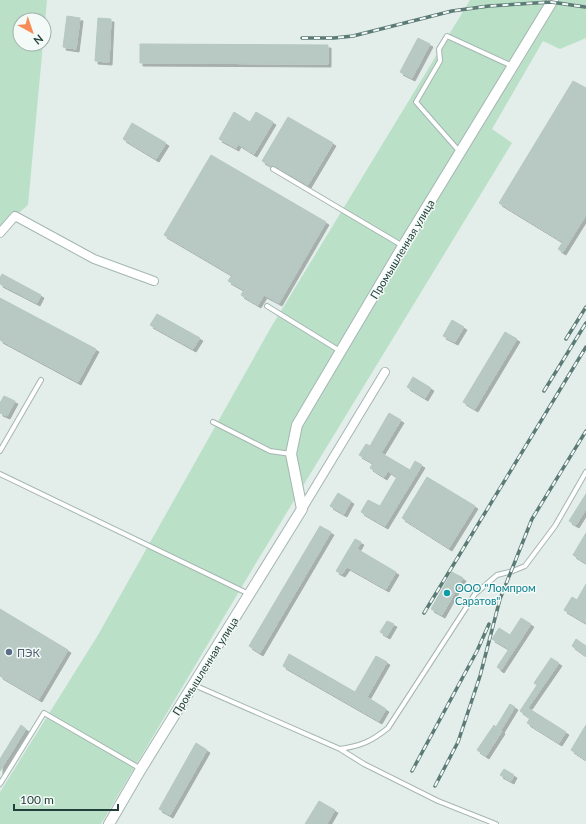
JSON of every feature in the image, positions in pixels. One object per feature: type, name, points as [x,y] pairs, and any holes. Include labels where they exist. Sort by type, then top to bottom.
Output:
[{"type":"street","name":"Промышленная улица","points":[[302,508],[291,454],[297,425],[552,0]]},
{"type":"street","points":[[0,233],[15,216],[94,259],[154,281]]},
{"type":"street","name":"Промышленная улица","points":[[109,824],[385,372]]},
{"type":"lane","points":[[460,153],[416,102],[440,61],[439,49],[446,36],[513,66]]},
{"type":"lane","points":[[273,169],[404,246]]},
{"type":"lane","points":[[267,306],[341,351]]},
{"type":"lane","points":[[0,451],[41,380]]},
{"type":"lane","points":[[213,422],[270,451],[291,454]]},
{"type":"lane","points":[[340,749],[355,747],[376,738],[388,728],[475,594],[497,575],[525,566],[555,526],[586,472]]},
{"type":"lane","points":[[0,474],[249,594]]},
{"type":"lane","points":[[194,685],[340,749],[364,764],[438,801],[496,824]]},
{"type":"lane","points":[[0,784],[44,713],[142,769]]},
{"type":"green space","points":[[0,0],[47,0],[46,12],[12,12],[12,52],[42,52],[28,205],[0,229]]},
{"type":"green space","points":[[470,0],[586,0],[586,38],[560,49],[543,41],[492,129],[512,143],[256,563],[101,824],[0,824],[0,792],[98,635],[270,329]]},
{"type":"building","points":[[67,16],[80,18],[76,49],[63,47]]},
{"type":"building","points":[[98,18],[111,19],[109,62],[95,61]]},
{"type":"building","points":[[418,38],[430,44],[412,78],[400,72]]},
{"type":"building","points":[[140,44],[328,45],[328,64],[140,63]]},
{"type":"building","points":[[573,81],[586,88],[586,215],[563,252],[558,249],[563,242],[499,203]]},
{"type":"building","points":[[234,112],[250,122],[256,112],[273,122],[254,154],[238,144],[236,148],[219,139]]},
{"type":"building","points":[[288,117],[333,143],[308,185],[275,166],[271,166],[262,161]]},
{"type":"building","points":[[132,123],[166,143],[156,159],[123,139]]},
{"type":"building","points":[[211,155],[326,222],[279,303],[264,295],[258,305],[241,295],[244,290],[228,281],[232,275],[164,235]]},
{"type":"building","points":[[2,274],[41,295],[37,303],[0,284]]},
{"type":"building","points":[[0,298],[96,349],[78,382],[0,340]]},
{"type":"building","points":[[157,314],[200,338],[193,349],[150,325]]},
{"type":"building","points":[[452,320],[464,327],[455,342],[443,336]]},
{"type":"building","points":[[505,332],[517,339],[475,409],[463,402]]},
{"type":"building","points":[[413,377],[431,388],[425,398],[407,387]]},
{"type":"building","points":[[4,396],[15,401],[7,416],[0,413],[0,403]]},
{"type":"building","points":[[389,413],[401,420],[381,453],[410,470],[415,461],[422,465],[385,526],[361,512],[368,500],[380,506],[397,477],[388,471],[384,477],[370,468],[373,463],[359,455],[366,444],[370,446]]},
{"type":"building","points":[[427,477],[475,506],[449,548],[402,518]]},
{"type":"building","points":[[338,493],[351,501],[344,514],[330,506]]},
{"type":"building","points":[[586,494],[586,509],[576,525],[569,521]]},
{"type":"building","points":[[320,526],[331,532],[260,653],[249,646]]},
{"type":"building","points":[[586,533],[586,563],[573,555]]},
{"type":"building","points":[[355,539],[361,542],[357,549],[396,572],[386,589],[347,567],[342,574],[336,571]]},
{"type":"building","name":"ООО \"Ломпром Саратов\"","points":[[452,572],[463,578],[442,615],[431,609]]},
{"type":"building","points":[[586,584],[586,623],[564,610],[572,597],[577,600]]},
{"type":"building","points":[[0,609],[68,650],[39,699],[0,676]]},
{"type":"building","points":[[521,618],[531,624],[501,670],[497,667],[509,649],[492,639],[499,628],[510,635]]},
{"type":"building","points":[[387,621],[394,624],[387,636],[380,632]]},
{"type":"building","points":[[576,639],[586,646],[586,656],[572,646]]},
{"type":"building","points":[[289,654],[355,692],[376,656],[387,662],[367,697],[386,709],[379,721],[283,666]]},
{"type":"building","points":[[551,658],[559,663],[528,708],[566,732],[559,743],[527,723],[530,718],[520,711],[537,685],[534,683]]},
{"type":"building","points":[[510,704],[515,707],[486,756],[477,750],[494,725],[496,727]]},
{"type":"building","points":[[21,725],[26,729],[0,771],[0,759]]},
{"type":"building","points":[[586,725],[586,760],[571,750]]},
{"type":"building","points":[[196,743],[207,750],[170,815],[159,809]]},
{"type":"building","points":[[504,769],[514,775],[511,781],[500,775]]},
{"type":"building","points":[[319,801],[335,810],[327,824],[305,824]]},
{"type":"railway","points":[[302,38],[334,38],[353,36],[452,11],[489,6],[551,2],[585,7]]},
{"type":"railway","points":[[566,339],[586,307]]},
{"type":"railway","points":[[544,391],[586,323]]},
{"type":"railway","points":[[424,613],[586,347]]},
{"type":"railway","points":[[435,786],[458,742],[480,676],[500,599],[532,519],[586,431]]},
{"type":"railway","points":[[412,771],[477,651],[489,624]]},
{"type":"place","name":"ООО \"Ломпром Саратов\"","points":[[447,593]]},
{"type":"place","name":"ПЭК","points":[[9,652]]}]
